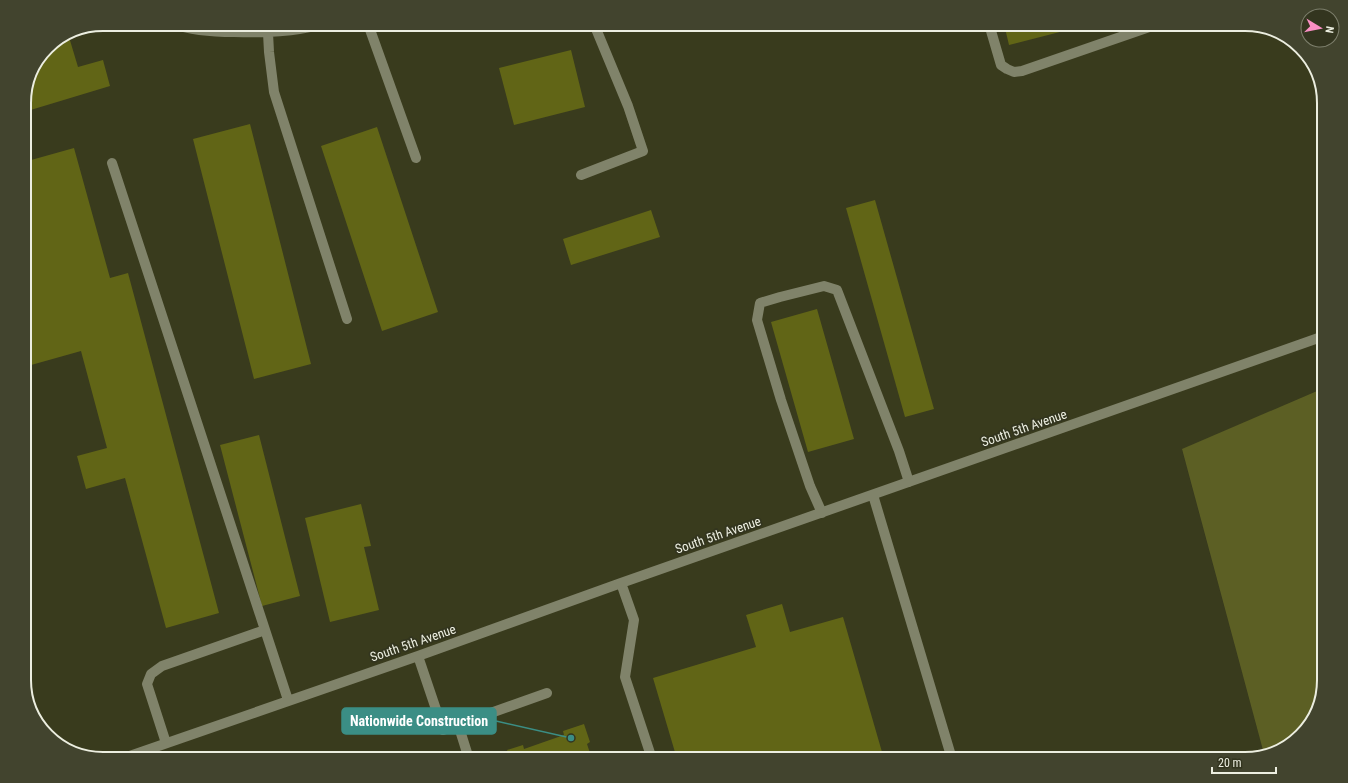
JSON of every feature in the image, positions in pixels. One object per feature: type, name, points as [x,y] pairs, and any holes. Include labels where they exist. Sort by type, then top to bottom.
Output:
[{"type":"street","points":[[204,31],[268,33],[290,31]]},
{"type":"street","points":[[371,31],[416,158]]},
{"type":"street","points":[[581,176],[643,151],[628,106],[597,31]]},
{"type":"street","points":[[990,31],[1001,65],[1014,72],[1022,71],[1138,31]]},
{"type":"street","points":[[268,33],[274,92],[347,319]]},
{"type":"street","points":[[112,163],[288,700]]},
{"type":"street","points":[[822,513],[810,486],[781,400],[757,320],[760,303],[824,286],[837,290],[899,451],[909,482]]},
{"type":"street","name":"South 5th Avenue","points":[[141,752],[418,656],[621,583],[1317,338]]},
{"type":"street","points":[[873,495],[950,752]]},
{"type":"street","points":[[621,583],[634,620],[625,677],[650,752]]},
{"type":"street","points":[[166,743],[147,684],[151,674],[162,666],[265,630]]},
{"type":"street","points":[[418,656],[443,730],[546,693]]},
{"type":"street","points":[[458,724],[467,752]]},
{"type":"shaded area","points":[[103,31],[1245,31],[1264,33],[1281,41],[1296,52],[1310,71],[1316,89],[1317,391],[1182,450],[1263,750],[1245,752],[103,752],[84,750],[59,737],[46,724],[38,712],[32,694],[31,685],[31,98],[33,84],[38,71],[46,59],[59,46],[71,38],[84,33]]},
{"type":"green space","points":[[1317,391],[1317,680],[1315,699],[1307,716],[1296,731],[1281,742],[1264,750],[1263,750],[1182,449]]},
{"type":"building","points":[[1006,31],[1064,31],[1009,45]]},
{"type":"building","points":[[70,39],[78,67],[103,60],[110,86],[31,110],[33,84],[38,71],[52,52]]},
{"type":"building","points":[[571,50],[585,107],[514,125],[499,68]]},
{"type":"building","points":[[250,124],[311,364],[254,379],[193,139]]},
{"type":"building","points":[[377,127],[438,312],[382,331],[321,146]]},
{"type":"building","points":[[74,148],[110,278],[128,273],[219,613],[166,628],[125,478],[86,489],[77,456],[107,448],[81,351],[31,365],[31,160]]},
{"type":"building","points":[[875,200],[934,409],[905,417],[846,208]]},
{"type":"building","points":[[651,210],[660,237],[571,265],[563,239]]},
{"type":"building","points":[[817,309],[854,439],[808,452],[771,322]]},
{"type":"building","points":[[259,435],[300,596],[262,606],[220,445]]},
{"type":"building","points":[[361,504],[371,546],[364,547],[379,610],[330,622],[305,518]]},
{"type":"building","points":[[782,604],[790,632],[843,617],[882,752],[675,752],[653,678],[756,647],[746,615]]},
{"type":"building","points":[[584,724],[590,742],[587,744],[590,752],[508,752],[507,750],[523,745],[524,749],[564,735],[563,731]]},
{"type":"place","name":"Nationwide Construction","points":[[571,738]]}]
